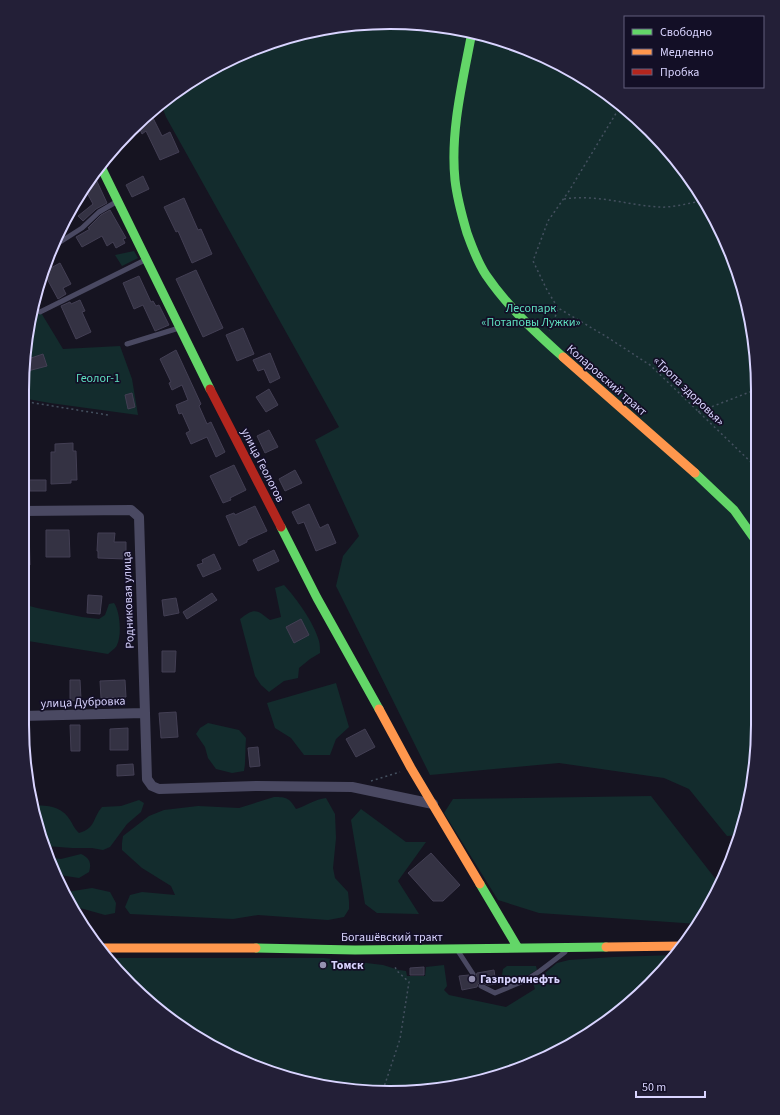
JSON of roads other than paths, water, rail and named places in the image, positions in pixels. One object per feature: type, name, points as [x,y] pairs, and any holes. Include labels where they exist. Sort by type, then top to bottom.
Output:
[{"type":"street","name":"Коларовский тракт","points":[[471,38],[455,136],[455,178],[460,210],[471,244],[485,274],[512,310],[602,392],[697,474],[734,510],[751,534]]},
{"type":"street","name":"улица Геологов","points":[[103,171],[145,260],[317,598],[411,768],[518,948]]},
{"type":"street","name":"Родниковая улица","points":[[29,511],[131,510],[139,517],[147,779],[155,788],[258,786],[352,787],[433,804]]},
{"type":"street","name":"улица Дубровка","points":[[29,716],[144,713]]},
{"type":"street","name":"Богашёвский тракт","points":[[106,948],[355,950],[675,946]]},
{"type":"lane","points":[[61,242],[82,228],[99,212],[118,201]]},
{"type":"lane","points":[[40,312],[145,260]]},
{"type":"lane","points":[[127,344],[180,328]]},
{"type":"lane","points":[[481,986],[495,993],[526,980],[570,948]]},
{"type":"lane","points":[[456,949],[473,974]]},
{"type":"place","name":"Томск","points":[[323,965]]},
{"type":"place","name":"Газпромнефть","points":[[472,979]]},
{"type":"park label","name":"Лесопарк «Потаповы Лужки»","points":[[531,315]]},
{"type":"park label","name":"Геолог-1","points":[[98,378]]}]
